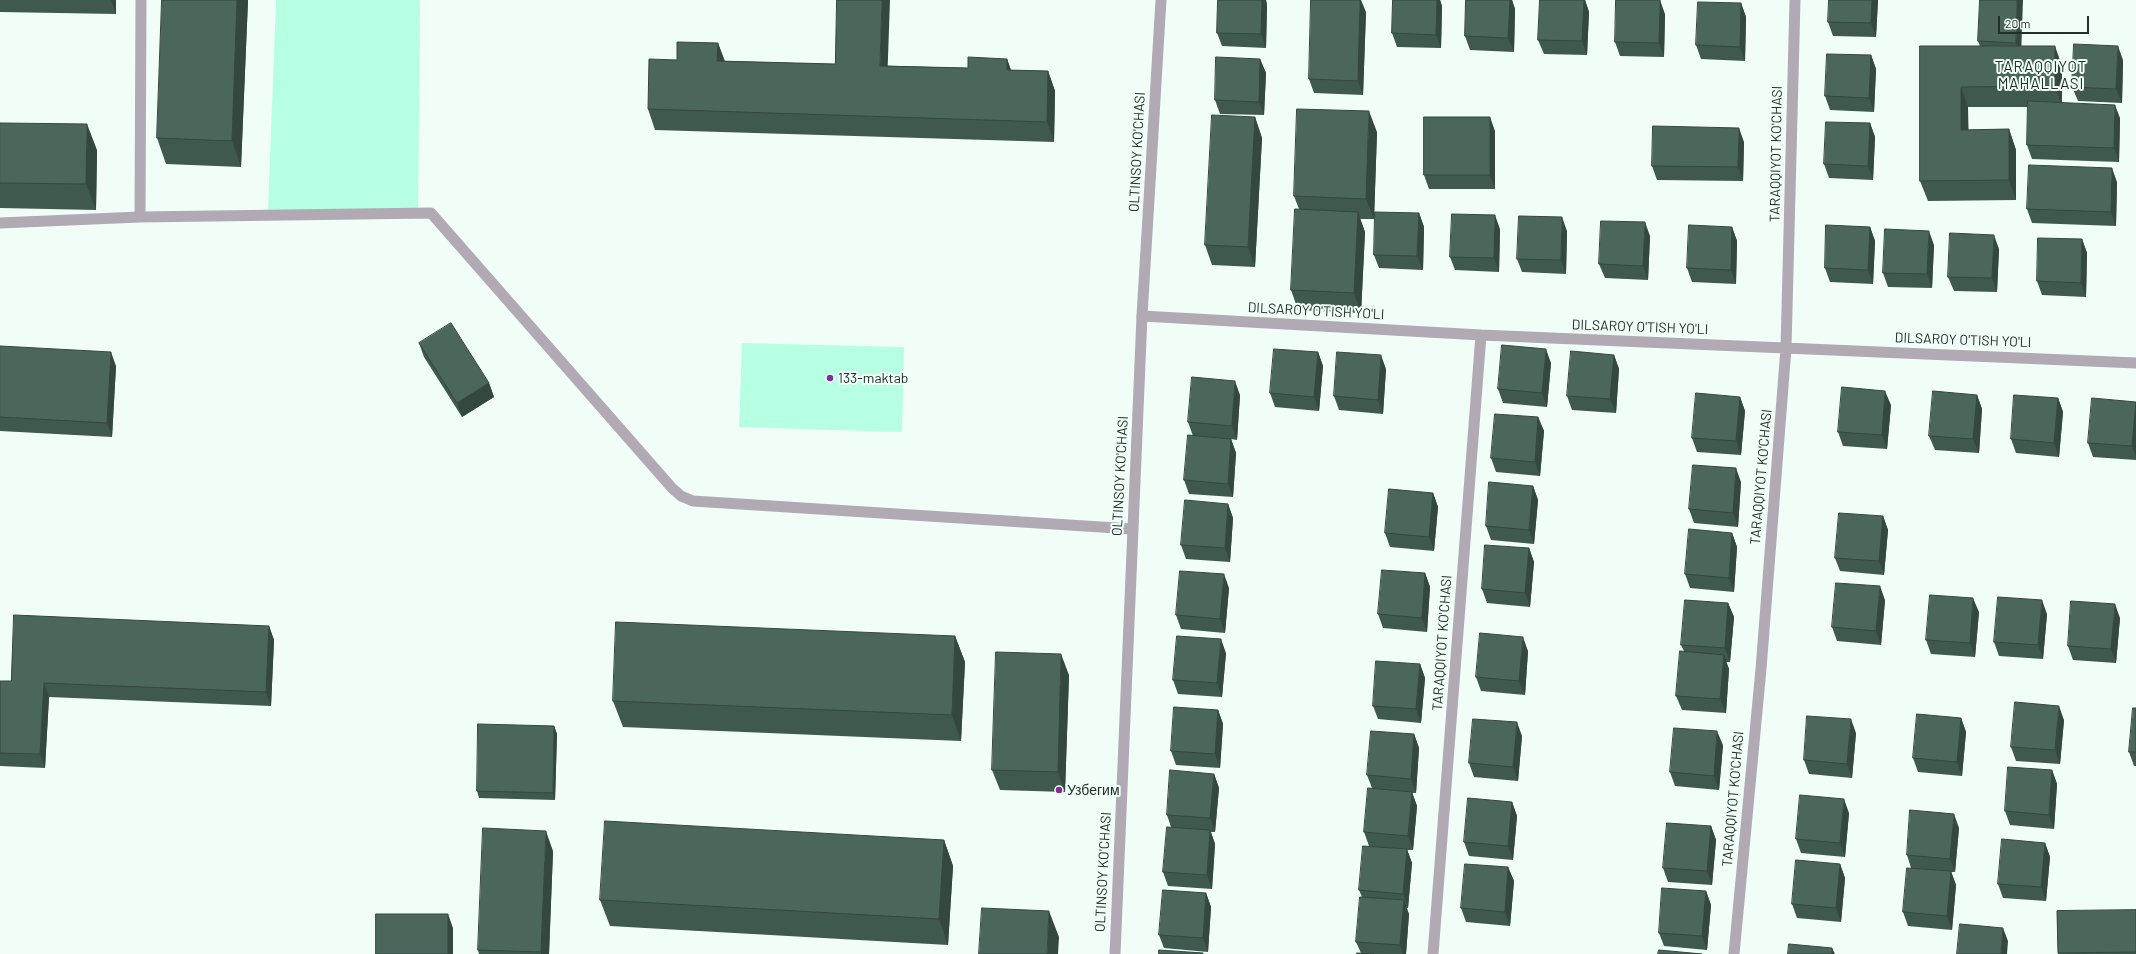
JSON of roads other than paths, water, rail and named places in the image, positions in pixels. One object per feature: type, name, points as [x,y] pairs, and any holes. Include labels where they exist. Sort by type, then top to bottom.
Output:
[{"type":"street","points":[[140,217],[141,0]]},
{"type":"street","name":"OLTINSOY KO'CHASI","points":[[1115,954],[1142,316],[1161,0]]},
{"type":"street","name":"TARAQQIYOT KO'CHASI","points":[[1734,954],[1762,661],[1786,348],[1795,0]]},
{"type":"street","points":[[0,223],[140,217],[431,213],[672,488],[681,496],[693,501],[1132,529]]},
{"type":"street","name":"DILSAROY O'TISH YO'LI","points":[[1142,316],[1481,335],[2136,363]]},
{"type":"street","name":"TARAQQIYOT KO'CHASI","points":[[1433,954],[1481,335]]},
{"type":"place","name":"133-maktab","points":[[830,378]]},
{"type":"place","name":"Узбегим","points":[[1059,790]]},
{"type":"district","name":"TARAQQIYOT MAHALLASI","points":[[2041,76]]}]
